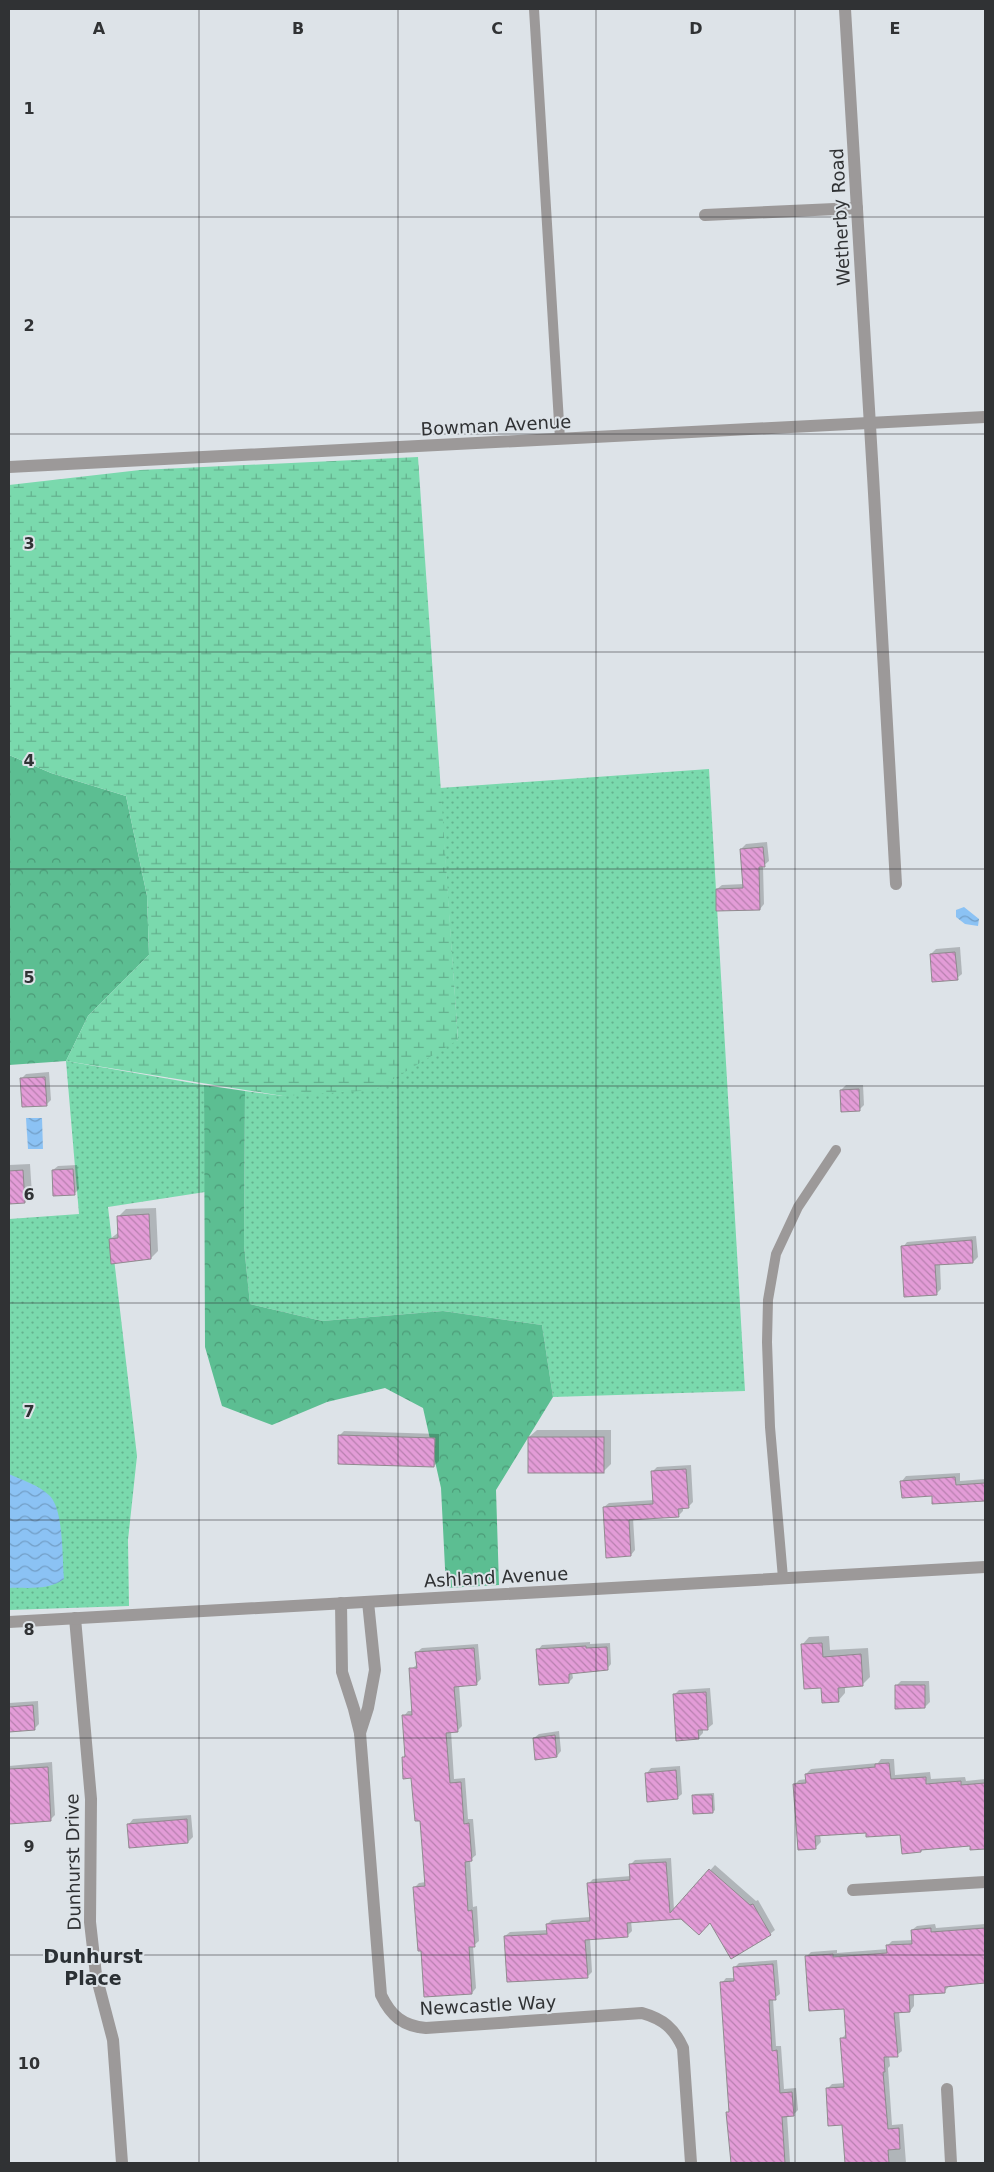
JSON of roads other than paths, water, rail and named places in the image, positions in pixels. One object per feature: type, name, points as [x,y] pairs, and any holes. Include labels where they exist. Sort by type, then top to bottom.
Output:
[{"type":"street","name":"Wetherby Road","points":[[845,9],[869,424],[880,571],[896,884]]},
{"type":"street","points":[[705,215],[857,208]]},
{"type":"street","name":"Bowman Avenue","points":[[9,467],[985,417]]},
{"type":"street","name":"Ashland Avenue","points":[[9,1622],[985,1567]]},
{"type":"street","name":"Newcastle Way","points":[[360,1733],[368,1708],[375,1670],[368,1602]]},
{"type":"street","name":"Newcastle Way","points":[[341,1603],[342,1672],[360,1733],[381,1996],[388,2010],[398,2020],[412,2027],[426,2028],[642,2013],[656,2017],[668,2025],[678,2036],[683,2048],[691,2163]]},
{"type":"street","name":"Dunhurst Drive","points":[[75,1618],[90,1800],[90,1922],[96,1975],[112,2040],[122,2163]]},
{"type":"street","points":[[853,1890],[985,1882]]},
{"type":"street","points":[[947,2089],[951,2163]]},
{"type":"lane","points":[[534,9],[560,440]]},
{"type":"lane","points":[[783,1578],[770,1427],[767,1342],[768,1300],[776,1254],[798,1207],[836,1150]]},
{"type":"water","points":[[964,907],[979,919],[978,926],[965,924],[956,917],[956,910]]},
{"type":"water","points":[[26,1118],[42,1118],[43,1149],[28,1149]]},
{"type":"water","points":[[9,1474],[41,1489],[55,1503],[60,1524],[64,1579],[58,1583],[37,1588],[9,1588]]},
{"type":"district","name":"Dunhurst Place","points":[[93,1967]]}]
